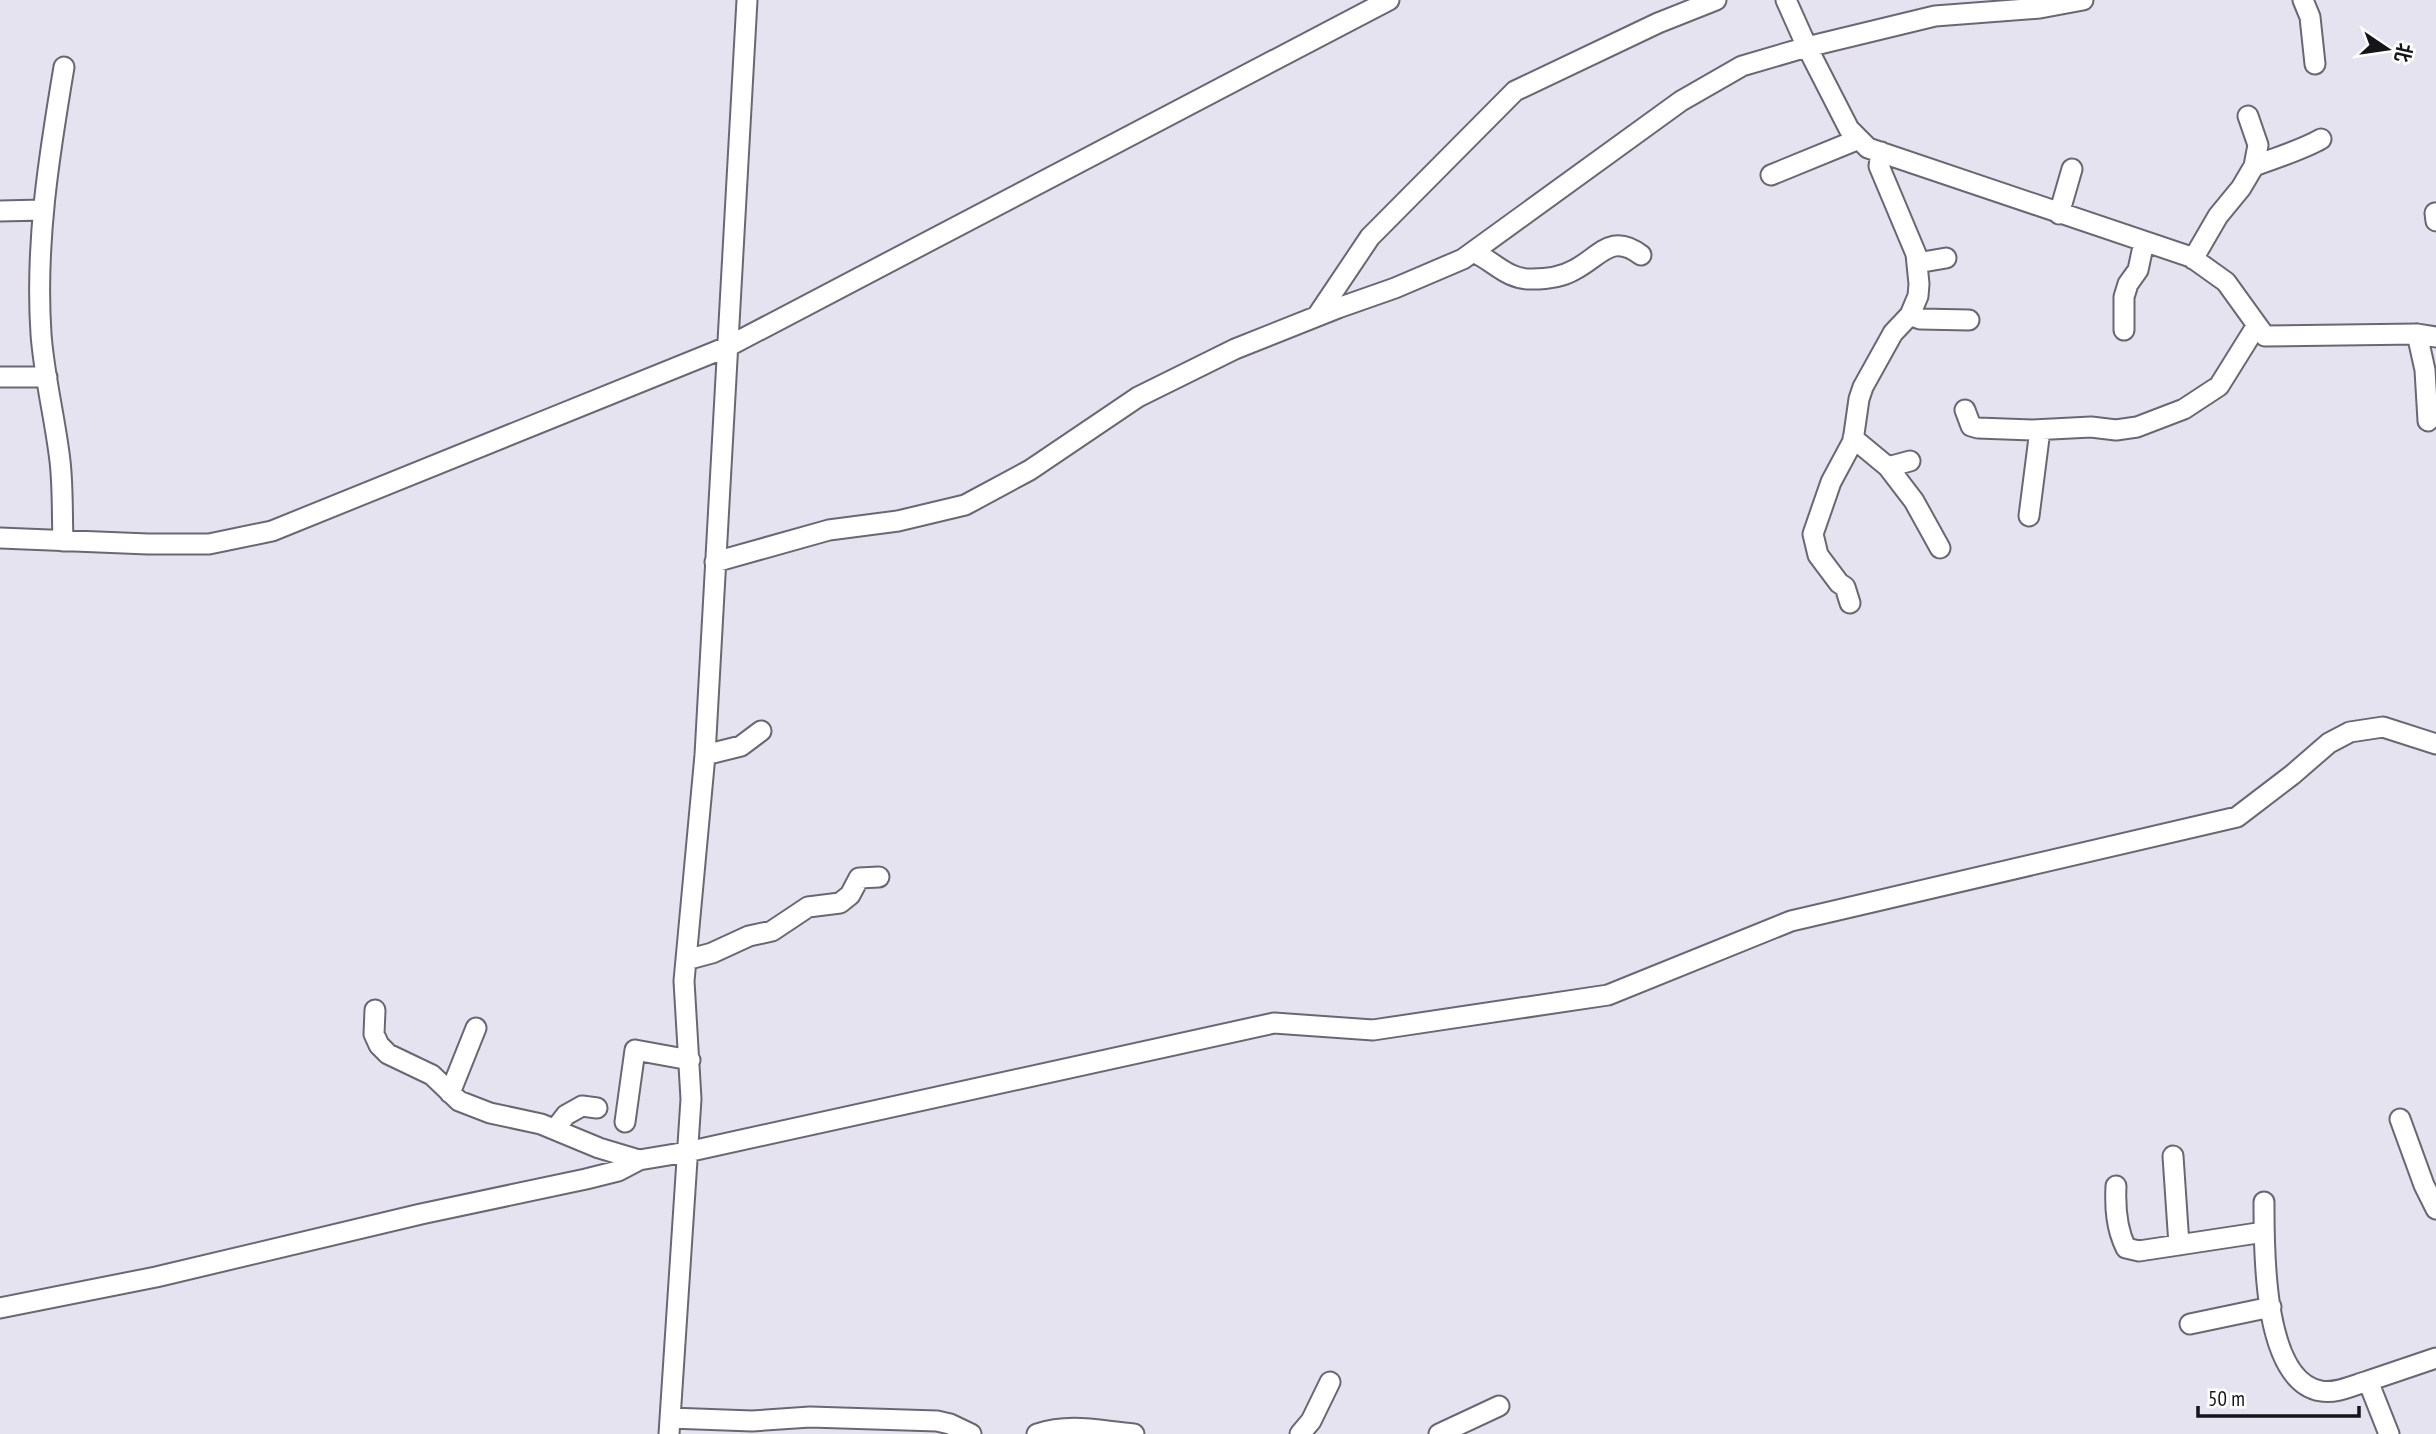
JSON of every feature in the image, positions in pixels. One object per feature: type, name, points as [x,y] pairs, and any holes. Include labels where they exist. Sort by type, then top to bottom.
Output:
[{"type":"street","points":[[747,0],[705,755],[684,981],[691,1099],[670,1426],[810,1417],[937,1421],[971,1434]]},
{"type":"street","points":[[0,538],[209,544],[272,531],[727,347],[1390,0]]},
{"type":"street","points":[[1317,316],[1370,237],[1515,91],[1658,23],[1716,0]]},
{"type":"street","points":[[1786,0],[1849,129],[1868,148],[2193,259],[2226,282],[2265,336],[2427,335],[2425,370],[2428,421]]},
{"type":"street","points":[[715,562],[829,530],[898,521],[965,505],[1030,470],[1138,397],[1235,349],[1463,259],[1681,101],[1742,66],[1935,16],[2039,8],[2083,0]]},
{"type":"street","points":[[2303,0],[2310,17],[2315,64]]},
{"type":"street","points":[[63,541],[60,462],[41,332],[42,210],[64,67]]},
{"type":"street","points":[[2193,259],[2218,216],[2254,166],[2258,145],[2248,116]]},
{"type":"street","points":[[1771,175],[1859,139]]},
{"type":"street","points":[[2254,166],[2296,148],[2307,147],[2321,139]]},
{"type":"street","points":[[1850,603],[1845,587],[1818,555],[1813,534],[1831,482],[1853,438],[1858,399],[1868,375],[1876,366],[1893,333],[1910,315],[1918,296],[1920,275],[1916,254],[1879,166],[1881,152]]},
{"type":"street","points":[[2059,214],[2072,169]]},
{"type":"street","points":[[0,211],[42,210]]},
{"type":"street","points":[[2124,330],[2124,297],[2128,284],[2138,270],[2144,242]]},
{"type":"street","points":[[1473,252],[1487,258],[1512,276],[1529,280],[1560,276],[1576,270],[1609,246],[1630,247],[1641,255]]},
{"type":"street","points":[[1917,263],[1946,258]]},
{"type":"street","points":[[1910,315],[1920,318],[1969,320]]},
{"type":"street","points":[[1965,410],[1971,426],[1978,428],[2040,430],[2091,427],[2124,430],[2137,427],[2184,409],[2219,386],[2257,325]]},
{"type":"street","points":[[0,377],[47,377]]},
{"type":"street","points":[[2029,516],[2040,430]]},
{"type":"street","points":[[1853,438],[1888,467],[1914,502],[1940,548]]},
{"type":"street","points":[[1888,467],[1910,461]]},
{"type":"street","points":[[0,1308],[156,1277],[421,1214],[586,1179],[618,1171],[639,1160],[687,1152],[1274,1023],[1373,1030],[1608,995],[1791,921],[2237,817],[2329,743],[2350,732],[2384,727],[2436,744]]},
{"type":"street","points":[[705,755],[741,746],[761,731]]},
{"type":"street","points":[[686,960],[712,953],[749,936],[772,931],[808,907],[840,902],[850,895],[859,878],[878,877]]},
{"type":"street","points":[[375,1010],[374,1034],[379,1045],[388,1054],[432,1075],[443,1083],[450,1093],[470,1106],[555,1129],[639,1160]]},
{"type":"street","points":[[450,1093],[476,1028]]},
{"type":"street","points":[[625,1122],[635,1050],[690,1060]]},
{"type":"street","points":[[555,1129],[566,1115],[582,1105],[597,1108]]},
{"type":"street","points":[[2400,1119],[2424,1185],[2436,1209]]},
{"type":"street","points":[[2173,1156],[2179,1245]]},
{"type":"street","points":[[2116,1186],[2115,1209],[2126,1248],[2140,1251],[2264,1232]]},
{"type":"street","points":[[2264,1202],[2266,1284],[2281,1350],[2292,1372],[2313,1389],[2328,1392],[2436,1358]]},
{"type":"street","points":[[2190,1325],[2271,1307]]},
{"type":"street","points":[[2368,1381],[2389,1434]]},
{"type":"street","points":[[1300,1434],[1311,1421],[1330,1382]]},
{"type":"street","points":[[1439,1434],[1499,1406]]},
{"type":"street","points":[[1037,1434],[1070,1427],[1134,1434]]}]
